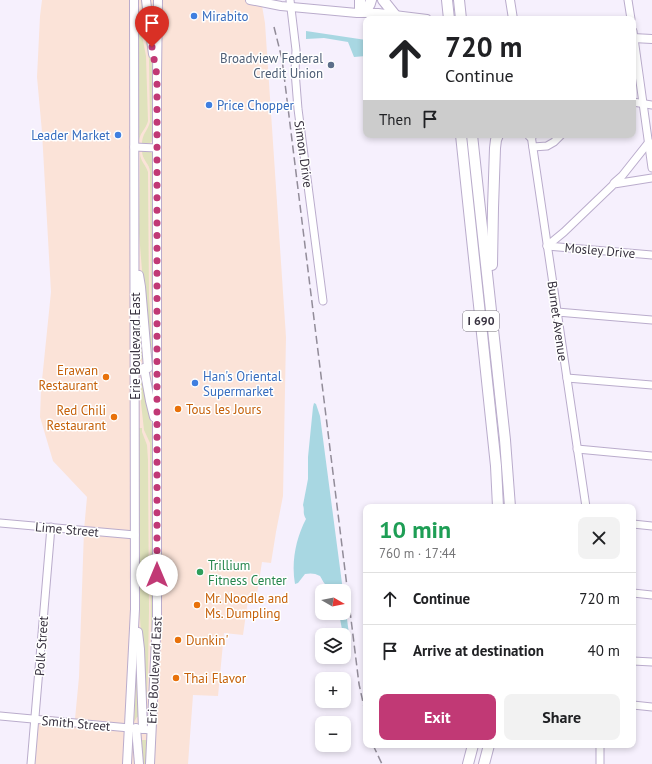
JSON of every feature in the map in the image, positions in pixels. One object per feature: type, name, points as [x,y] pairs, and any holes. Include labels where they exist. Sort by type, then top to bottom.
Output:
[{"type":"highway","points":[[360,0],[361,12],[366,11],[371,0]]},
{"type":"highway","points":[[383,0],[395,15]]},
{"type":"highway","points":[[447,0],[449,16]]},
{"type":"highway","points":[[459,0],[461,16]]},
{"type":"highway","name":"I 690","points":[[461,138],[496,466],[498,504]]},
{"type":"highway","name":"I 690","points":[[472,138],[505,440],[510,504]]},
{"type":"highway","points":[[492,323],[492,208],[497,138]]},
{"type":"highway","points":[[468,764],[472,748]]},
{"type":"highway","points":[[484,764],[488,748]]},
{"type":"main road","name":"Erie Boulevard East","points":[[128,764],[136,728],[134,0]]},
{"type":"main road","points":[[146,0],[157,76]]},
{"type":"main road","name":"Erie Boulevard East","points":[[150,764],[157,618],[158,0]]},
{"type":"main road","points":[[250,0],[268,4],[291,3],[403,16]]},
{"type":"main road","points":[[510,0],[513,16]]},
{"type":"main road","points":[[636,36],[652,39]]},
{"type":"main road","points":[[135,248],[141,287],[146,368],[150,401],[157,430]]},
{"type":"main road","points":[[135,609],[140,649],[136,728],[138,764]]},
{"type":"street","points":[[628,0],[631,16]]},
{"type":"street","name":"Simon Drive","points":[[291,3],[296,50],[295,71],[298,109],[323,301]]},
{"type":"street","points":[[636,54],[652,168]]},
{"type":"street","points":[[636,103],[652,105]]},
{"type":"street","name":"Burnet Avenue","points":[[532,138],[586,504]]},
{"type":"street","points":[[533,147],[547,146],[558,138]]},
{"type":"street","points":[[548,246],[622,176],[649,142]]},
{"type":"street","points":[[134,147],[157,148]]},
{"type":"street","points":[[614,184],[652,178]]},
{"type":"street","name":"Mosley Drive","points":[[548,246],[652,255]]},
{"type":"street","points":[[557,312],[652,320]]},
{"type":"street","points":[[135,367],[157,368]]},
{"type":"street","points":[[567,378],[652,385]]},
{"type":"street","points":[[577,449],[652,456]]},
{"type":"street","name":"Lime Street","points":[[0,523],[135,535]]},
{"type":"street","points":[[636,524],[652,526]]},
{"type":"street","name":"Polk Street","points":[[32,764],[51,527]]},
{"type":"street","points":[[636,593],[652,595]]},
{"type":"street","points":[[636,661],[652,662]]},
{"type":"street","points":[[636,705],[652,707]]},
{"type":"street","name":"Smith Street","points":[[0,716],[151,730]]},
{"type":"street","points":[[600,748],[600,764]]},
{"type":"shaded area","points":[[42,0],[261,0],[265,23],[286,337],[283,496],[271,563],[262,562],[257,594],[249,593],[243,635],[224,633],[218,696],[193,695],[188,764],[35,764],[39,715],[75,719],[79,677],[84,530],[87,497],[53,461],[40,417],[41,390],[51,292],[42,132],[37,77]]},
{"type":"green space","points":[[137,0],[146,56],[148,121],[139,140],[139,58],[137,38]]},
{"type":"green space","points":[[141,0],[144,0],[153,69],[153,140],[150,143],[142,143],[143,136],[150,122],[149,59],[143,26]]},
{"type":"green space","points":[[142,151],[150,152],[153,156],[153,286],[156,360],[151,363],[149,361],[154,358],[155,349],[151,292],[150,169],[143,157]]},
{"type":"green space","points":[[140,153],[148,172],[149,297],[152,340],[152,355],[149,358],[139,233]]},
{"type":"green space","points":[[140,308],[145,358],[139,362]]},
{"type":"green space","points":[[141,375],[143,375],[153,439],[153,658],[150,720],[148,722],[145,719],[149,716],[151,635],[150,443],[144,430],[141,403]]},
{"type":"green space","points":[[139,428],[142,428],[147,445],[148,460],[149,610],[146,716],[139,602]]},
{"type":"green space","points":[[137,667],[141,717],[137,717],[134,722]]},
{"type":"green space","points":[[141,740],[147,740],[146,764],[142,764]]},
{"type":"water","points":[[306,31],[363,40],[363,56],[354,57],[348,42],[324,38],[306,39]]},
{"type":"water","points":[[314,403],[316,404],[320,416],[342,584],[325,584],[320,576],[316,574],[305,574],[298,583],[295,584],[295,550],[302,526],[306,519],[303,505],[308,479],[308,457]]},
{"type":"water","points":[[340,620],[347,620],[348,628],[342,628]]},
{"type":"railway","points":[[274,27],[282,59],[359,684],[363,702]]},
{"type":"railway","points":[[374,748],[382,764]]},
{"type":"place","name":"Mirabito","points":[[194,16]]},
{"type":"place","name":"Broadview Federal Credit Union","points":[[331,65]]},
{"type":"place","name":"Price Chopper","points":[[209,105]]},
{"type":"place","name":"Leader Market","points":[[118,135]]},
{"type":"place","name":"Erawan Restaurant","points":[[106,377]]},
{"type":"place","name":"Han's Oriental Supermarket","points":[[195,383]]},
{"type":"place","name":"Tous les Jours","points":[[178,409]]},
{"type":"place","name":"Red Chili Restaurant","points":[[114,417]]},
{"type":"place","name":"Trillium Fitness Center","points":[[200,572]]},
{"type":"place","name":"Mr. Noodle and Ms. Dumpling","points":[[197,605]]},
{"type":"place","name":"Dunkin'","points":[[178,640]]},
{"type":"place","name":"Thai Flavor","points":[[176,678]]},
{"type":"route","points":[[152,47],[157,76],[157,575]]}]
